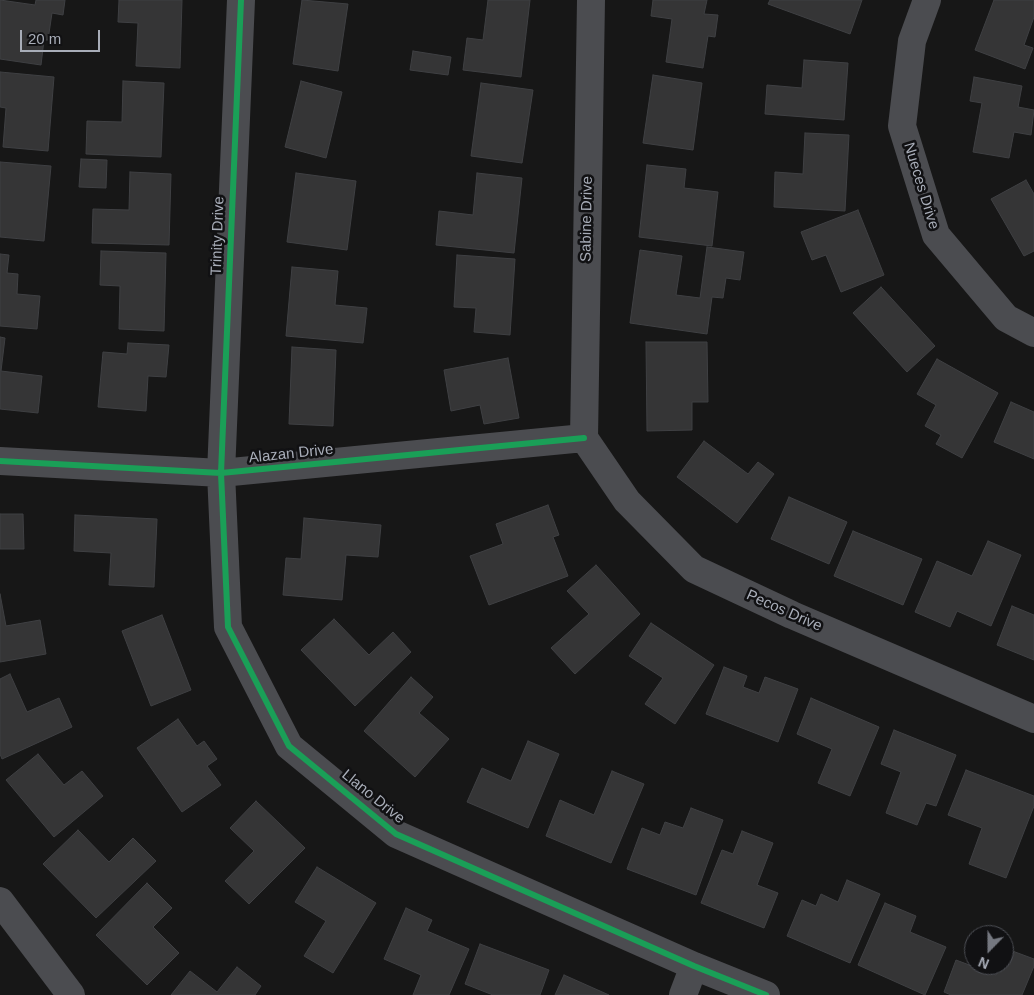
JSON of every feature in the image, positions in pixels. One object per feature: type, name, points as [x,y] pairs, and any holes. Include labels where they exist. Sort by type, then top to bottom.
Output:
[{"type":"street","name":"Trinity Drive","points":[[221,473],[241,0]]},
{"type":"street","name":"Sabine Drive","points":[[584,438],[591,0]]},
{"type":"street","name":"Nueces Drive","points":[[927,0],[912,41],[902,126],[936,235],[1006,318],[1034,333]]},
{"type":"street","name":"Alazan Drive","points":[[0,461],[221,473],[584,438]]},
{"type":"street","name":"Pecos Drive","points":[[584,438],[627,501],[694,569],[792,615],[1034,719]]},
{"type":"street","name":"Llano Drive","points":[[221,473],[228,627],[289,746],[396,834],[694,966],[766,995]]},
{"type":"street","points":[[0,901],[71,995]]},
{"type":"street","points":[[683,995],[694,966]]},
{"type":"building","points":[[0,0],[35,5],[36,0],[65,0],[63,15],[52,13],[48,40],[44,40],[41,65],[0,59]]},
{"type":"building","points":[[119,0],[182,0],[180,68],[136,66],[138,23],[118,22]]},
{"type":"building","points":[[302,0],[348,4],[338,71],[293,64]]},
{"type":"building","points":[[488,0],[530,0],[521,77],[463,70],[467,38],[483,40]]},
{"type":"building","points":[[653,0],[707,0],[704,14],[718,15],[715,37],[708,36],[703,68],[666,62],[672,19],[651,16]]},
{"type":"building","points":[[770,0],[862,0],[850,34],[768,4]]},
{"type":"building","points":[[994,0],[1034,0],[1034,17],[1024,45],[1033,48],[1025,69],[975,50]]},
{"type":"building","points":[[413,51],[451,57],[448,75],[410,70]]},
{"type":"building","points":[[804,60],[848,63],[844,120],[765,114],[767,85],[802,88]]},
{"type":"building","points":[[0,72],[54,77],[48,151],[3,147],[6,108],[0,107]]},
{"type":"building","points":[[653,75],[702,83],[693,150],[643,143]]},
{"type":"building","points":[[974,77],[1022,86],[1018,107],[1034,110],[1031,135],[1014,132],[1009,158],[973,152],[982,103],[970,101]]},
{"type":"building","points":[[123,81],[164,83],[161,157],[86,154],[87,121],[122,122]]},
{"type":"building","points":[[301,81],[342,92],[326,158],[285,147]]},
{"type":"building","points":[[481,83],[533,90],[522,163],[471,156]]},
{"type":"building","points":[[805,133],[849,135],[845,211],[774,207],[775,172],[803,174]]},
{"type":"building","points":[[81,159],[107,160],[106,188],[79,187]]},
{"type":"building","points":[[0,162],[51,166],[44,241],[0,237]]},
{"type":"building","points":[[647,165],[686,169],[684,188],[718,192],[712,246],[639,237]]},
{"type":"building","points":[[130,172],[171,174],[169,245],[92,243],[93,209],[129,210]]},
{"type":"building","points":[[296,173],[356,181],[347,250],[287,242]]},
{"type":"building","points":[[477,173],[522,178],[514,253],[436,245],[439,211],[473,215]]},
{"type":"building","points":[[1026,180],[1034,194],[1034,251],[1024,256],[991,199]]},
{"type":"building","points":[[858,210],[884,275],[841,292],[826,255],[812,260],[801,232]]},
{"type":"building","points":[[707,247],[744,252],[740,280],[726,278],[723,298],[712,297],[707,334],[630,323],[640,250],[682,256],[676,295],[700,298]]},
{"type":"building","points":[[101,251],[166,253],[164,331],[119,329],[120,286],[100,285]]},
{"type":"building","points":[[0,254],[9,255],[7,273],[18,274],[17,294],[40,296],[37,329],[0,326]]},
{"type":"building","points":[[457,255],[515,259],[510,335],[474,332],[476,308],[454,307]]},
{"type":"building","points":[[292,267],[338,271],[335,305],[367,308],[363,343],[286,336]]},
{"type":"building","points":[[881,287],[935,346],[907,372],[853,313]]},
{"type":"building","points":[[0,337],[5,338],[1,371],[42,376],[38,413],[0,409]]},
{"type":"building","points":[[646,342],[707,342],[708,402],[692,402],[692,430],[647,431]]},
{"type":"building","points":[[128,343],[169,345],[166,377],[148,376],[146,411],[98,407],[103,352],[127,354]]},
{"type":"building","points":[[292,347],[336,350],[333,426],[289,424]]},
{"type":"building","points":[[508,358],[519,418],[484,424],[480,405],[451,411],[444,370]]},
{"type":"building","points":[[937,359],[998,393],[962,458],[936,444],[941,435],[925,426],[936,405],[917,394]]},
{"type":"building","points":[[1011,402],[1034,412],[1034,459],[994,442]]},
{"type":"building","points":[[704,441],[748,474],[758,462],[774,474],[737,523],[677,477]]},
{"type":"building","points":[[789,497],[847,522],[829,564],[771,539]]},
{"type":"building","points":[[548,505],[559,535],[553,537],[568,576],[489,605],[470,556],[503,544],[496,524]]},
{"type":"building","points":[[0,514],[23,514],[24,549],[0,549]]},
{"type":"building","points":[[75,515],[157,519],[154,587],[109,585],[111,553],[74,551]]},
{"type":"building","points":[[304,518],[381,525],[378,557],[346,555],[342,600],[283,595],[286,558],[301,559]]},
{"type":"building","points":[[853,531],[922,559],[903,605],[834,576]]},
{"type":"building","points":[[988,541],[1021,555],[991,626],[957,611],[950,627],[915,612],[937,561],[972,576]]},
{"type":"building","points":[[596,565],[640,614],[575,674],[551,648],[589,614],[567,591]]},
{"type":"building","points":[[0,594],[6,626],[40,620],[46,654],[0,662]]},
{"type":"building","points":[[1012,606],[1034,615],[1034,660],[997,645]]},
{"type":"building","points":[[162,615],[191,690],[151,706],[122,631]]},
{"type":"building","points":[[334,619],[369,655],[393,632],[411,652],[355,706],[301,650]]},
{"type":"building","points":[[651,623],[714,665],[675,724],[645,704],[663,678],[629,656]]},
{"type":"building","points":[[724,667],[747,676],[743,687],[759,693],[765,677],[798,689],[778,742],[706,714]]},
{"type":"building","points":[[10,674],[27,712],[59,698],[72,727],[2,759],[0,754],[0,679]]},
{"type":"building","points":[[411,677],[433,697],[419,713],[449,739],[415,777],[364,731]]},
{"type":"building","points":[[811,698],[879,727],[850,796],[818,783],[832,749],[797,734]]},
{"type":"building","points":[[178,719],[197,746],[204,741],[217,759],[207,766],[221,785],[182,812],[137,748]]},
{"type":"building","points":[[894,730],[956,755],[936,806],[926,803],[917,825],[886,813],[901,772],[881,764]]},
{"type":"building","points":[[528,741],[559,754],[528,828],[467,802],[482,768],[511,781]]},
{"type":"building","points":[[38,754],[64,785],[82,771],[103,796],[54,837],[6,780]]},
{"type":"building","points":[[966,770],[1034,796],[1034,806],[1006,878],[969,864],[982,828],[948,815]]},
{"type":"building","points":[[612,771],[644,784],[611,863],[546,836],[560,800],[594,815]]},
{"type":"building","points":[[256,801],[305,848],[249,904],[225,881],[254,851],[230,828]]},
{"type":"building","points":[[691,808],[723,820],[696,895],[627,869],[642,828],[660,835],[665,822],[683,828]]},
{"type":"building","points":[[78,830],[109,862],[133,838],[156,861],[96,918],[43,864]]},
{"type":"building","points":[[742,831],[773,843],[757,885],[778,893],[764,928],[701,903],[722,850],[733,854]]},
{"type":"building","points":[[317,867],[376,903],[333,973],[304,956],[326,921],[295,902]]},
{"type":"building","points":[[847,880],[880,894],[850,963],[787,936],[802,900],[816,906],[821,894],[838,902]]},
{"type":"building","points":[[147,883],[172,908],[153,927],[179,953],[147,985],[96,935]]},
{"type":"building","points":[[885,903],[916,916],[910,932],[946,947],[925,995],[858,965]]},
{"type":"building","points":[[406,908],[432,920],[427,931],[469,949],[449,995],[413,995],[421,975],[384,959]]},
{"type":"building","points":[[480,944],[549,970],[540,995],[493,995],[465,984]]},
{"type":"building","points":[[1014,952],[1034,959],[1034,966],[1022,995],[951,995],[944,992],[956,960],[964,963],[964,975],[1014,975]]},
{"type":"building","points":[[237,967],[261,986],[255,995],[171,995],[190,971],[217,992]]},
{"type":"building","points":[[564,975],[609,995],[555,995]]},
{"type":"cycle path","points":[[241,0],[221,473],[228,627],[289,746],[396,834],[694,966],[766,995]]},
{"type":"cycle path","points":[[0,461],[221,473],[584,438]]}]
